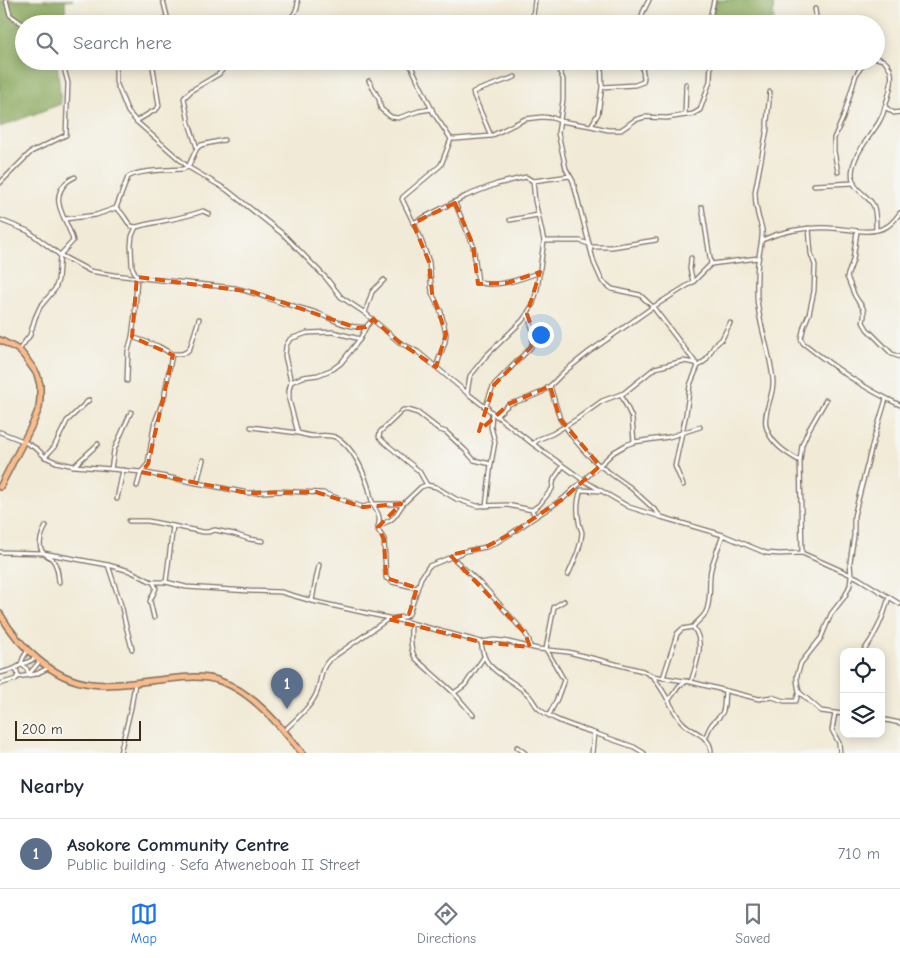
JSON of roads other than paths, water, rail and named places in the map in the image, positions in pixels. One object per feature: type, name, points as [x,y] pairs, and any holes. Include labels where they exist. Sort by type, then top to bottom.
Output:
[{"type":"main road","points":[[0,340],[19,350],[37,374],[40,385],[38,408],[0,487]]},
{"type":"main road","points":[[0,614],[16,638],[48,668],[82,683],[103,685],[190,677],[215,679],[223,682],[254,700],[302,753]]},
{"type":"street","points":[[6,0],[10,15],[15,19]]},
{"type":"street","points":[[163,0],[167,15]]},
{"type":"street","points":[[295,15],[298,4],[297,0]]},
{"type":"street","points":[[534,15],[536,0]]},
{"type":"street","points":[[642,15],[650,0]]},
{"type":"street","points":[[711,15],[714,0]]},
{"type":"street","points":[[815,9],[816,15]]},
{"type":"street","points":[[876,230],[874,206],[862,195],[854,183],[852,169],[866,141],[879,123],[885,107],[892,74],[885,62]]},
{"type":"street","points":[[0,183],[31,152],[66,135],[68,83],[64,70]]},
{"type":"street","points":[[116,70],[116,82],[128,112],[137,122],[188,167],[227,190],[284,235],[326,278],[341,297],[373,319],[399,342],[418,352],[492,412]]},
{"type":"street","points":[[137,122],[159,106],[153,70]]},
{"type":"street","points":[[197,148],[184,98],[192,90],[222,70]]},
{"type":"street","points":[[413,70],[432,109],[451,139]]},
{"type":"street","points":[[559,70],[563,79],[563,100],[558,133],[566,169],[573,182],[594,263],[602,281],[612,289],[640,295],[653,307],[697,364]]},
{"type":"street","points":[[591,126],[598,114],[602,87],[601,70]]},
{"type":"street","points":[[602,87],[635,85],[643,82],[643,70]]},
{"type":"street","points":[[451,139],[492,136],[525,119],[542,117],[608,130],[621,130],[635,120],[645,117],[667,118],[693,114],[700,110],[710,81],[711,70]]},
{"type":"street","points":[[838,172],[834,152],[834,138],[859,70]]},
{"type":"street","points":[[492,136],[473,92],[515,77]]},
{"type":"street","points":[[369,81],[381,109],[391,117],[398,118],[432,109]]},
{"type":"street","points":[[685,115],[686,84]]},
{"type":"street","points":[[770,92],[768,129],[755,192],[755,200],[762,228],[762,240],[758,258],[757,298],[773,382],[772,395],[766,414],[766,427],[773,440],[785,453],[800,461]]},
{"type":"street","points":[[885,107],[894,113],[900,112]]},
{"type":"street","points":[[436,366],[446,334],[441,312],[432,294],[429,262],[419,234],[402,199],[441,165],[451,139]]},
{"type":"street","points":[[116,208],[128,177],[132,174],[183,170],[188,167],[197,148],[201,145],[224,140]]},
{"type":"street","points":[[413,223],[466,196],[497,184],[526,177],[533,181],[570,176]]},
{"type":"street","points":[[19,350],[30,335],[40,308],[55,289],[58,280],[60,256],[73,241],[58,206],[58,196],[64,184],[74,177]]},
{"type":"street","points":[[467,393],[470,376],[481,362],[522,322],[538,290],[544,241],[535,201],[533,181]]},
{"type":"street","points":[[814,185],[854,183]]},
{"type":"street","points":[[455,203],[473,245],[478,282],[482,284],[508,283],[540,272]]},
{"type":"street","points":[[702,207],[711,264]]},
{"type":"street","points":[[65,219],[96,214],[116,208]]},
{"type":"street","points":[[116,208],[124,215],[125,220],[131,226],[136,227],[203,211],[208,214]]},
{"type":"street","points":[[762,240],[788,230],[809,228],[832,228],[857,232],[876,230],[888,226],[900,213]]},
{"type":"street","points":[[510,220],[538,216]]},
{"type":"street","points":[[0,220],[28,231],[60,256],[90,271],[216,285],[244,290],[346,325],[357,328],[366,327]]},
{"type":"street","points":[[127,381],[128,351],[135,313],[137,277],[132,267],[131,245],[136,227]]},
{"type":"street","points":[[809,228],[811,254],[815,265],[814,291],[801,339],[803,343],[852,380],[900,405]]},
{"type":"street","points":[[857,232],[854,260],[847,277],[856,297],[864,307],[865,315],[863,322],[867,329],[892,354],[900,358]]},
{"type":"street","points":[[544,241],[580,241],[590,246],[612,247],[656,240]]},
{"type":"street","points":[[691,258],[690,269],[694,282]]},
{"type":"street","points":[[496,416],[509,404],[542,392],[589,352],[653,307],[694,282],[711,264],[758,258]]},
{"type":"street","points":[[365,313],[372,292],[384,280]]},
{"type":"street","points":[[527,314],[534,334],[531,347],[494,386],[486,406],[496,416],[583,480],[629,506],[723,535],[766,552],[779,554],[802,553],[866,583],[900,604]]},
{"type":"street","points":[[132,337],[158,346],[172,354],[185,353],[190,348],[199,319]]},
{"type":"street","points":[[291,382],[303,377],[318,375],[341,363],[373,319]]},
{"type":"street","points":[[533,444],[577,419],[602,401],[621,394],[655,368],[683,360],[697,364],[706,360],[714,346],[722,339],[730,323]]},
{"type":"street","points":[[298,433],[289,400],[291,382],[285,356],[286,346],[290,339],[307,333],[333,332],[360,339]]},
{"type":"street","points":[[137,486],[142,472],[148,464],[154,425],[164,398],[172,354]]},
{"type":"street","points":[[683,485],[675,466],[690,385],[697,364]]},
{"type":"street","points":[[550,386],[559,416],[586,453],[600,466],[631,488],[661,517]]},
{"type":"street","points":[[621,394],[632,418],[634,442]]},
{"type":"street","points":[[840,714],[821,711],[799,692],[796,681],[801,663],[821,638],[831,614],[845,596],[850,585],[854,516],[886,399]]},
{"type":"street","points":[[45,457],[54,447],[67,421],[89,400]]},
{"type":"street","points":[[802,553],[800,461],[802,446],[826,400]]},
{"type":"street","points":[[490,464],[474,460],[446,432],[440,430],[418,412],[403,410],[380,432],[379,437],[419,471],[427,484],[436,487],[456,500],[476,506],[507,505],[532,510],[539,505],[552,489],[554,479],[563,466]]},
{"type":"street","points":[[111,468],[114,450],[131,412]]},
{"type":"street","points":[[486,506],[490,464],[495,442],[491,427],[492,412]]},
{"type":"street","points":[[251,427],[312,436],[336,437],[350,449],[362,468],[372,504],[379,516],[378,530],[384,539],[386,578],[392,582],[417,588]]},
{"type":"street","points":[[284,731],[312,702],[317,692],[323,666],[329,660],[388,618],[401,618],[409,614],[417,588],[428,566],[494,544],[512,534],[564,498],[614,452],[626,445],[669,437],[700,427]]},
{"type":"street","points":[[0,432],[23,441],[37,449],[45,457],[56,462],[74,466],[142,472],[248,493],[279,491],[316,492],[363,507],[372,504],[403,504]]},
{"type":"street","points":[[74,466],[98,444]]},
{"type":"street","points":[[197,483],[202,460]]},
{"type":"street","points":[[118,499],[123,470]]},
{"type":"street","points":[[378,526],[395,517],[403,504],[421,487],[427,484]]},
{"type":"street","points":[[568,575],[579,550],[582,531],[578,520],[577,503],[581,490],[603,492]]},
{"type":"street","points":[[532,510],[535,517]]},
{"type":"street","points":[[129,521],[148,521],[203,532],[215,530],[263,541]]},
{"type":"street","points":[[46,526],[40,549],[53,560],[59,582]]},
{"type":"street","points":[[166,582],[173,526]]},
{"type":"street","points":[[663,678],[677,634],[682,629],[693,627],[707,610],[711,569],[723,535]]},
{"type":"street","points":[[0,552],[43,552],[130,570],[152,582],[156,588],[150,601],[154,618]]},
{"type":"street","points":[[452,557],[486,589],[525,633],[530,647]]},
{"type":"street","points":[[108,565],[122,608],[132,649]]},
{"type":"street","points":[[312,601],[320,566]]},
{"type":"street","points":[[152,582],[166,582],[186,587],[209,589],[281,592],[481,642],[504,641],[530,647],[568,652],[644,671],[652,676],[689,682],[759,699],[796,700],[799,692]]},
{"type":"street","points":[[866,648],[886,611],[889,597]]},
{"type":"street","points":[[549,715],[564,680],[546,649],[554,607],[564,600]]},
{"type":"street","points":[[411,623],[412,650],[416,660],[454,693],[473,715]]},
{"type":"street","points":[[689,682],[700,646],[698,632],[693,627]]},
{"type":"street","points":[[481,642],[487,662],[492,668],[525,691],[538,708],[566,723],[634,747],[644,753]]},
{"type":"street","points":[[21,664],[28,650]]},
{"type":"street","points":[[454,693],[464,685],[485,656]]},
{"type":"street","points":[[0,673],[38,659]]},
{"type":"street","points":[[28,675],[38,659]]},
{"type":"street","points":[[21,664],[27,668],[28,675]]},
{"type":"street","points":[[0,684],[18,677],[36,674],[48,668]]},
{"type":"street","points":[[14,669],[17,671],[18,677]]},
{"type":"street","points":[[652,676],[669,700],[681,722],[698,733],[710,744],[711,753]]},
{"type":"street","points":[[120,753],[132,708],[135,682]]},
{"type":"street","points":[[669,700],[679,686],[689,682]]},
{"type":"street","points":[[705,739],[713,724],[722,714],[725,691]]},
{"type":"street","points":[[835,713],[832,730],[839,743],[840,753]]},
{"type":"street","points":[[885,720],[900,723]]},
{"type":"street","points":[[592,753],[594,733]]},
{"type":"street","points":[[517,747],[525,753]]},
{"type":"place","name":"Asokore Community Centre","points":[[287,709]]}]
